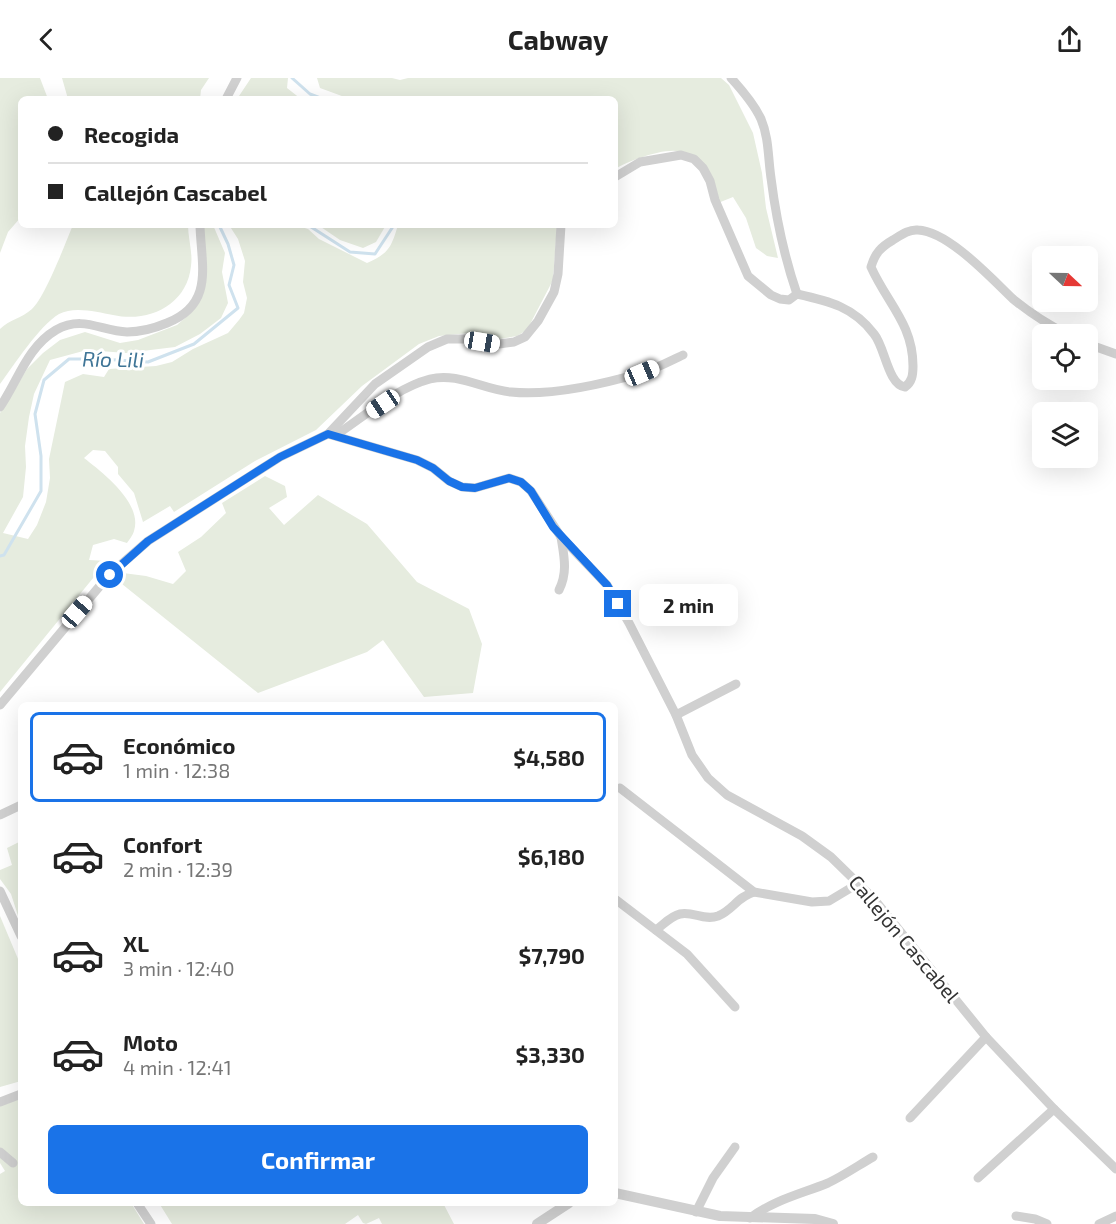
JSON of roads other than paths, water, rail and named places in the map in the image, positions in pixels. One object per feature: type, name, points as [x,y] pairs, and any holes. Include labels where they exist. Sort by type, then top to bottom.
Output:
[{"type":"street","points":[[228,96],[237,78]]},
{"type":"street","points":[[731,78],[761,119],[768,146],[785,258],[797,294]]},
{"type":"street","points":[[618,175],[640,162],[681,155],[694,159],[704,168],[710,181],[727,231],[748,276],[780,299],[789,300],[797,294]]},
{"type":"street","points":[[0,407],[23,363],[38,345],[55,331],[74,323],[92,324],[127,332],[151,329],[176,319],[190,309],[201,295],[203,276],[200,228]]},
{"type":"street","points":[[332,435],[375,384],[428,347],[447,339],[499,344],[514,342],[525,337],[538,321],[554,292],[558,274],[561,228]]},
{"type":"street","points":[[797,294],[848,309],[864,322],[875,334],[894,381],[899,387],[905,387],[911,383],[913,373],[913,354],[908,332],[898,312],[879,285],[871,267],[874,256],[882,247],[911,230],[933,233],[946,241],[971,260],[1015,300],[1052,324]]},
{"type":"street","points":[[1098,348],[1116,354]]},
{"type":"street","points":[[0,705],[110,575],[148,541],[280,457],[332,435],[399,393],[431,379],[457,379],[508,392],[525,393],[577,388],[642,373],[683,355]]},
{"type":"street","name":"Callejón Cascabel","points":[[332,435],[417,460],[462,487],[475,488],[509,478],[521,482],[531,491],[561,537],[607,585],[642,657],[676,716],[692,755],[708,778],[727,795],[802,836],[831,857],[859,883],[986,1037],[1054,1109],[1116,1169]]},
{"type":"street","points":[[559,590],[566,570],[561,537]]},
{"type":"street","points":[[676,716],[736,684]]},
{"type":"street","points":[[620,788],[753,892]]},
{"type":"street","points":[[0,814],[18,806]]},
{"type":"street","points":[[656,930],[674,916],[683,913],[704,918],[717,916],[727,911],[744,895],[753,892],[812,902],[829,901],[859,883]]},
{"type":"street","points":[[0,891],[18,930]]},
{"type":"street","points":[[618,901],[694,961],[735,1007]]},
{"type":"street","points":[[910,1118],[986,1037]]},
{"type":"street","points":[[0,1102],[18,1095]]},
{"type":"street","points":[[978,1178],[1054,1109]]},
{"type":"street","points":[[696,1212],[713,1178],[735,1148]]},
{"type":"street","points":[[0,1152],[13,1162]]},
{"type":"street","points":[[749,1218],[761,1209],[791,1195],[829,1182],[873,1157]]},
{"type":"street","points":[[618,1194],[696,1212],[749,1218],[815,1219],[833,1224]]},
{"type":"street","points":[[139,1206],[151,1224]]},
{"type":"street","points":[[537,1224],[564,1206]]},
{"type":"street","points":[[1016,1216],[1035,1219],[1047,1224]]},
{"type":"street","points":[[1099,1224],[1116,1216]]},
{"type":"waterway","name":"Río Lili","points":[[292,78],[315,96]]},
{"type":"waterway","name":"Río Lili","points":[[0,556],[4,555],[41,491],[41,456],[35,414],[44,380],[69,359],[148,362],[194,344],[238,308],[229,285],[234,265],[220,228]]},
{"type":"waterway","name":"Río Lili","points":[[313,228],[350,252],[375,254],[392,228]]}]
